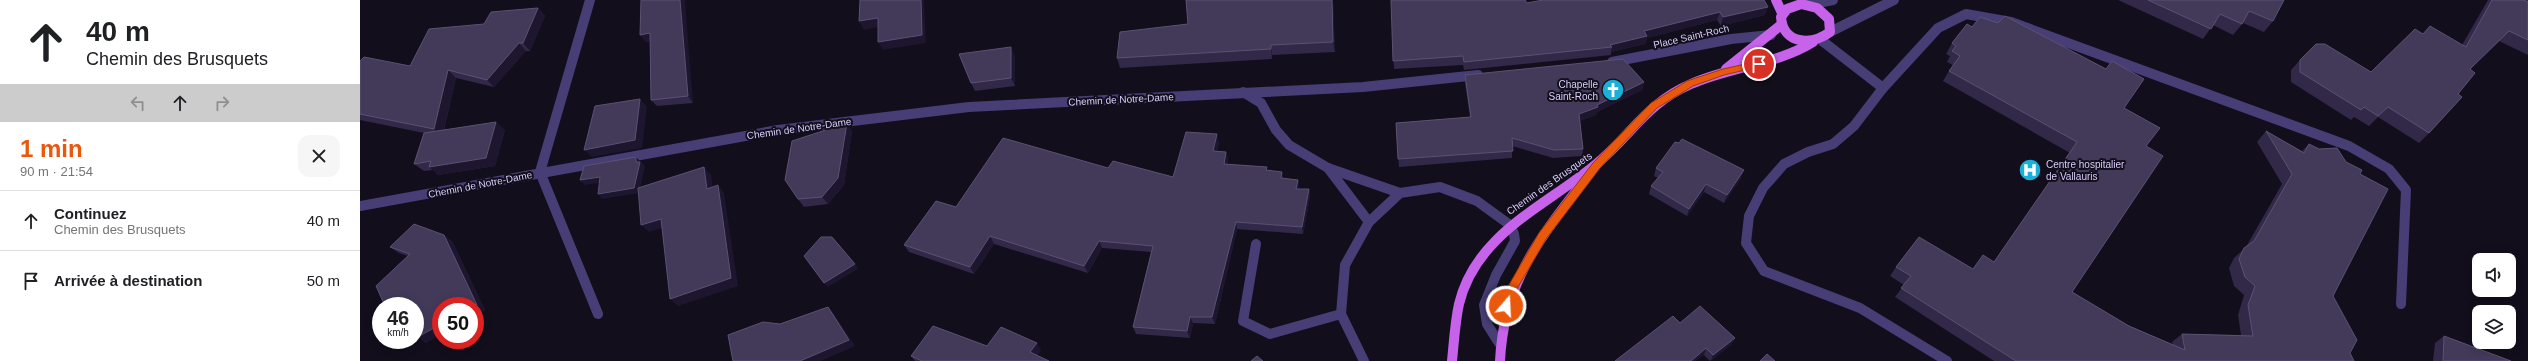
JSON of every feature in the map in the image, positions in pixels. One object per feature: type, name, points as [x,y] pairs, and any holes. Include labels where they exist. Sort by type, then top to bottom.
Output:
[{"type":"main road","points":[[1776,0],[1782,13],[1781,25],[1793,38],[1817,41],[1830,32],[1829,19],[1817,8],[1802,3],[1787,8],[1782,13]]},
{"type":"main road","name":"Chemin des Brusquets","points":[[1723,72],[1771,35],[1781,25]]},
{"type":"main road","name":"Chemin des Brusquets","points":[[1452,361],[1459,304],[1468,279],[1487,249],[1510,225],[1596,165],[1654,105],[1690,84],[1723,72],[1794,54],[1817,41]]},
{"type":"main road","points":[[1500,361],[1499,343],[1510,293],[1524,265],[1542,236],[1596,165]]},
{"type":"street","points":[[590,0],[585,11],[540,172],[598,314]]},
{"type":"street","points":[[1802,3],[1833,0]]},
{"type":"street","points":[[1830,32],[1894,0]]},
{"type":"street","points":[[1947,361],[1860,308],[1764,271],[1746,243],[1749,216],[1763,188],[1784,164],[1808,152],[1833,144],[1854,126],[1883,88],[1938,28],[1966,14],[2010,22],[2349,146],[2389,169],[2406,190],[2401,304]]},
{"type":"street","name":"Place Saint-Roch","points":[[1602,63],[1669,53],[1745,35],[1771,35]]},
{"type":"street","points":[[1817,41],[1883,88]]},
{"type":"street","name":"Chemin de Notre-Dame","points":[[360,206],[540,172],[778,130],[969,107],[1363,87],[1488,74]]},
{"type":"street","points":[[1243,92],[1261,103],[1276,130],[1289,145],[1328,168],[1400,193],[1440,187],[1477,201],[1510,225],[1515,242],[1496,275],[1484,305],[1487,324],[1499,343]]},
{"type":"street","points":[[1328,168],[1368,222]]},
{"type":"street","points":[[1364,361],[1341,314],[1345,265],[1368,222],[1400,193]]},
{"type":"street","points":[[1256,244],[1243,321],[1270,334],[1341,314]]},
{"type":"building","points":[[641,0],[680,0],[688,96],[651,100],[650,33],[640,35]]},
{"type":"building","points":[[860,0],[921,0],[922,35],[878,42],[878,18],[859,21]]},
{"type":"building","points":[[1186,0],[1332,0],[1333,42],[1271,45],[1271,49],[1117,58],[1120,32],[1188,24]]},
{"type":"building","points":[[1391,0],[1525,0],[1527,3],[1543,0],[1764,0],[1768,7],[1723,17],[1720,12],[1644,31],[1647,36],[1610,45],[1612,47],[1464,62],[1463,56],[1393,61]]},
{"type":"building","points":[[2148,0],[2284,0],[2273,21],[2249,11],[2242,24],[2220,14],[2211,29]]},
{"type":"building","points":[[2492,0],[2523,0],[2528,2],[2528,40],[2509,31],[2470,69],[2475,73],[2458,94],[2462,97],[2429,133],[2388,107],[2378,116],[2364,107],[2361,110],[2300,72],[2300,60],[2316,44],[2325,44],[2371,72],[2415,29],[2423,34],[2430,26],[2466,47]]},
{"type":"building","points":[[538,8],[523,43],[519,43],[487,80],[448,70],[434,129],[360,114],[360,61],[364,57],[410,66],[429,29],[484,24],[491,12]]},
{"type":"building","points":[[2005,16],[2106,69],[2112,61],[2144,79],[2124,108],[2160,128],[2146,146],[2163,156],[2072,292],[2129,326],[2185,350],[2182,334],[2253,336],[2248,305],[2255,286],[2245,277],[2239,259],[2244,248],[2254,241],[2292,174],[2266,131],[2304,153],[2309,144],[2319,149],[2337,148],[2346,162],[2362,170],[2360,174],[2388,189],[2333,296],[2357,340],[2350,353],[2354,361],[2016,361],[1901,288],[1911,276],[1896,267],[1919,237],[1973,269],[1983,255],[1994,262],[2077,142],[1949,71],[1960,56],[1952,51],[1956,46],[1952,43],[1967,24],[1972,27],[1980,17],[1998,23]]},
{"type":"building","points":[[1011,47],[1011,78],[971,83],[959,54]]},
{"type":"building","points":[[1623,59],[1644,82],[1597,105],[1598,107],[1579,114],[1583,149],[1554,150],[1512,138],[1513,151],[1398,159],[1396,123],[1471,117],[1465,75]]},
{"type":"building","points":[[640,99],[635,140],[584,150],[595,106]]},
{"type":"building","points":[[496,122],[486,158],[429,167],[431,161],[414,164],[424,133]]},
{"type":"building","points":[[847,123],[838,178],[822,197],[798,199],[785,180],[792,141]]},
{"type":"building","points":[[1186,132],[1217,134],[1213,151],[1226,152],[1224,164],[1267,167],[1266,170],[1282,172],[1281,178],[1298,180],[1296,189],[1309,189],[1302,227],[1236,222],[1212,317],[1190,317],[1187,331],[1133,327],[1153,246],[1099,241],[1084,266],[990,236],[970,267],[904,245],[936,201],[956,207],[1003,138],[1108,168],[1113,161],[1173,177]]},
{"type":"building","points":[[1682,139],[1744,170],[1727,195],[1706,184],[1689,209],[1651,186],[1663,172],[1656,168],[1675,142],[1679,143]]},
{"type":"building","points":[[636,157],[636,162],[640,162],[634,188],[598,194],[600,177],[580,180],[584,166]]},
{"type":"building","points":[[704,167],[707,189],[718,185],[731,278],[670,299],[661,219],[641,225],[638,188]]},
{"type":"building","points":[[414,224],[444,235],[473,297],[432,297],[432,329],[424,334],[424,297],[381,297],[376,286],[410,254],[390,247]]},
{"type":"building","points":[[821,237],[832,237],[855,264],[824,283],[804,256]]},
{"type":"building","points":[[1700,306],[1735,338],[1713,355],[1706,348],[1691,361],[1615,361],[1673,316],[1680,323]]},
{"type":"building","points":[[828,307],[849,340],[800,361],[733,361],[728,335],[763,322],[780,324]]},
{"type":"building","points":[[933,326],[987,346],[1001,327],[1037,343],[1030,352],[1049,361],[922,361],[911,356]]},
{"type":"building","points":[[2444,336],[2472,346],[2472,349],[2479,349],[2511,361],[2443,361]]},
{"type":"building","points":[[1767,354],[1775,361],[1760,361]]},
{"type":"building","points":[[1257,356],[1263,361],[1251,361]]},
{"type":"place","name":"Chapelle Saint-Roch","points":[[1613,90]]},
{"type":"place","name":"Centre hospitalier de Vallauris","points":[[2030,170]]},
{"type":"route","points":[[1506,306],[1510,293],[1524,265],[1542,236],[1596,165],[1654,105],[1690,84],[1723,72],[1759,64]]}]
